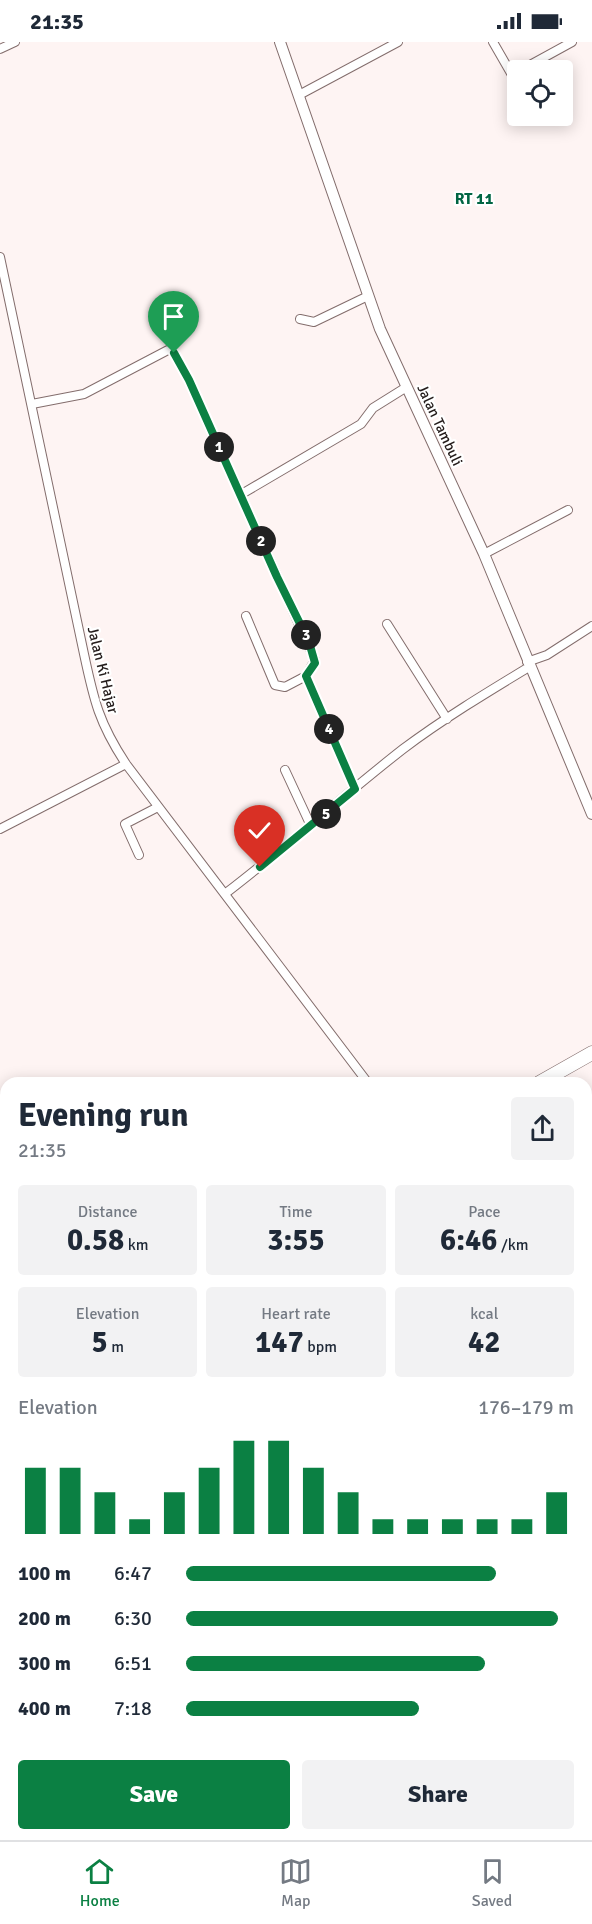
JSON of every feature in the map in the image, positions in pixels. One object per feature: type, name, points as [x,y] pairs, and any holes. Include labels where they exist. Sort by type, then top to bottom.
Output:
[{"type":"main road","points":[[550,1077],[592,1053]]},
{"type":"street","points":[[0,49],[15,42]]},
{"type":"street","name":"Jalan Tambuli","points":[[280,42],[368,296],[405,388],[484,554],[592,814]]},
{"type":"street","points":[[299,95],[398,42]]},
{"type":"street","points":[[493,42],[507,66]]},
{"type":"street","points":[[539,60],[572,42]]},
{"type":"street","name":"Jalan Ki Hajar","points":[[0,256],[94,700],[106,733],[158,807],[226,893],[364,1077]]},
{"type":"street","points":[[300,319],[314,322],[368,296]]},
{"type":"street","points":[[32,404],[84,394],[171,349],[189,380],[314,655],[315,663],[306,676],[285,687],[275,685],[246,616]]},
{"type":"street","points":[[240,495],[361,424],[373,408],[405,388]]},
{"type":"street","points":[[484,554],[568,510]]},
{"type":"street","points":[[387,624],[447,719]]},
{"type":"street","points":[[226,893],[404,749],[528,664],[547,655],[592,626]]},
{"type":"street","points":[[306,676],[355,789]]},
{"type":"street","points":[[0,829],[126,764]]},
{"type":"street","points":[[285,770],[311,826]]},
{"type":"street","points":[[139,855],[125,824],[158,807]]},
{"type":"district","name":"RT 11","points":[[474,198]]},
{"type":"route","points":[[174,353],[184,369],[277,577],[309,642],[315,663],[306,676],[355,789],[260,867]]}]
